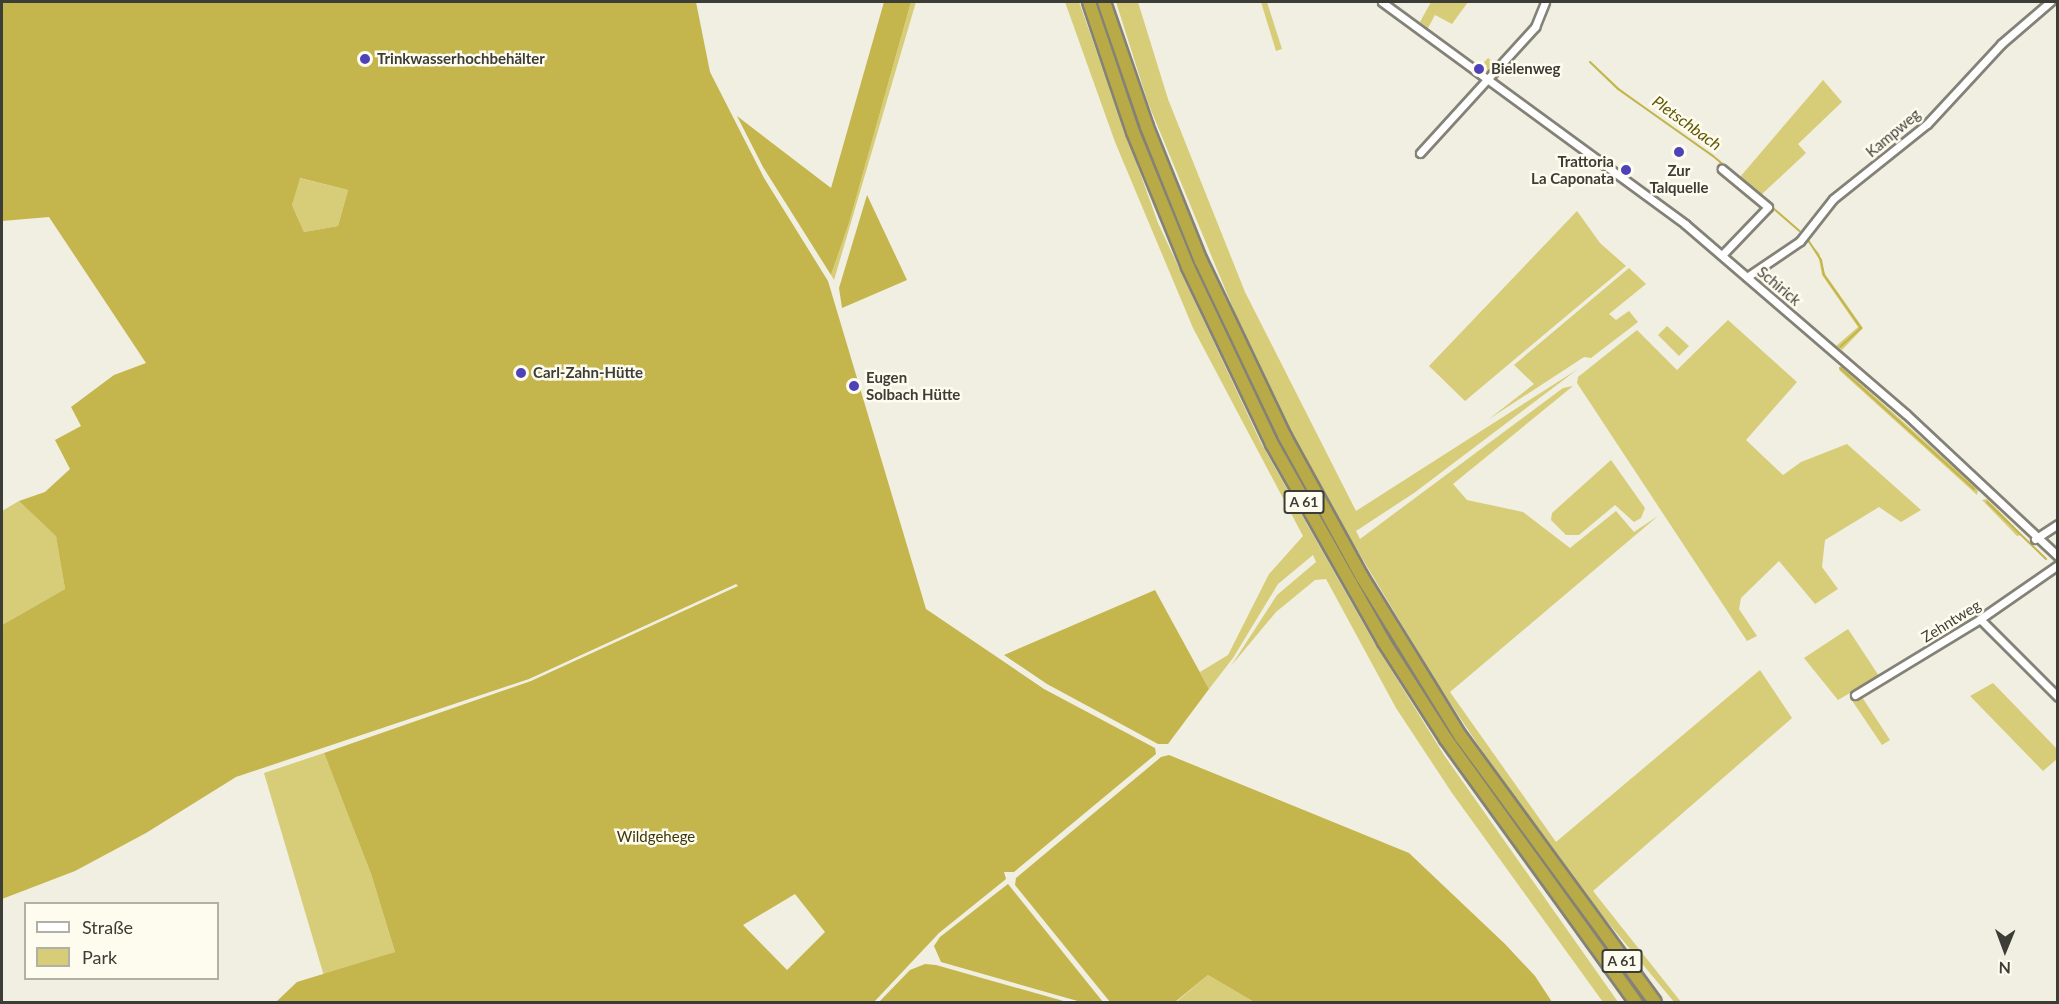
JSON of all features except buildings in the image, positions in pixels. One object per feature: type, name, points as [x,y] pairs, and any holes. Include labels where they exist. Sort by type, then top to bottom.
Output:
[{"type":"highway","name":"A 61","points":[[1089,2],[1133,132],[1188,267],[1272,444],[1378,632],[1446,739],[1636,1002]]},
{"type":"highway","name":"A 61","points":[[1104,2],[1147,127],[1201,261],[1285,438],[1372,594],[1461,736],[1655,1002]]},
{"type":"street","name":"Schirick","points":[[1382,2],[1484,80],[1685,224],[1906,414],[2035,538],[2058,556]]},
{"type":"street","points":[[1420,153],[1484,80],[1535,27],[1545,2]]},
{"type":"street","name":"Kampweg","points":[[1747,277],[1800,240],[1833,199],[1927,124],[2001,44],[2050,2]]},
{"type":"street","points":[[1722,169],[1768,207],[1722,255]]},
{"type":"street","points":[[2035,538],[2058,524]]},
{"type":"street","name":"Zehntweg","points":[[1855,694],[1980,619],[2058,564]]},
{"type":"street","points":[[1980,619],[2058,697]]},
{"type":"green space","name":"Wildgehege","points":[[2,2],[696,2],[710,72],[764,178],[828,281],[926,609],[1044,689],[1155,748],[1156,754],[1014,872],[1004,872],[1006,879],[939,933],[874,1002],[276,1002],[297,982],[395,952],[371,874],[324,753],[531,681],[738,586],[736,584],[529,679],[236,777],[146,833],[75,871],[2,899],[2,625],[65,589],[56,536],[19,501],[45,492],[70,469],[55,440],[81,426],[71,407],[114,375],[146,363],[49,217],[2,221]],"holes":[[[300,178],[348,190],[338,226],[304,232],[292,205]],[[795,894],[825,932],[787,970],[743,925]]]},
{"type":"green space","points":[[884,2],[911,2],[849,223],[831,275],[763,167],[737,116],[831,188]]},
{"type":"green space","points":[[911,2],[916,2],[834,280],[831,275],[849,223]]},
{"type":"green space","points":[[1065,2],[1079,2],[1158,223],[1261,443],[1372,639],[1444,755],[1618,1002],[1603,1002],[1452,793],[1396,708],[1326,579],[1315,580],[1276,612],[1231,666],[1277,595],[1316,562],[1313,555],[1278,584],[1233,658],[1209,689],[1200,672],[1228,655],[1269,574],[1303,536],[1193,328],[1115,142]]},
{"type":"green space","points":[[1116,2],[1138,2],[1168,99],[1245,292],[1356,511],[1578,369],[1414,493],[1356,531],[1360,539],[1563,388],[1573,386],[1453,484],[1467,500],[1523,512],[1570,548],[1616,511],[1634,532],[1658,516],[1450,692],[1556,842],[1760,670],[1792,718],[1593,891],[1681,1002],[1674,1002],[1570,877],[1511,794],[1440,688],[1306,465],[1238,320],[1148,103]]},
{"type":"green space","points":[[1261,2],[1267,2],[1282,49],[1276,51]]},
{"type":"green space","points":[[1431,2],[1468,2],[1452,24],[1435,15],[1428,28],[1420,22]]},
{"type":"green space","points":[[1488,58],[1497,65],[1487,75],[1479,68]]},
{"type":"green space","points":[[1589,60],[1619,88],[1706,152],[1618,89]]},
{"type":"green space","points":[[1823,80],[1842,102],[1798,144],[1806,153],[1761,195],[1769,205],[1714,158],[1740,177]]},
{"type":"green space","points":[[299,178],[348,190],[338,226],[304,232],[292,205]]},
{"type":"green space","points":[[867,195],[907,280],[842,308],[839,288]]},
{"type":"green space","points":[[1577,211],[1600,243],[1626,266],[1465,401],[1429,366]]},
{"type":"green space","points":[[1807,240],[1819,253],[1825,274],[1863,328],[1842,350],[1836,346],[1858,327],[1822,275],[1818,254]]},
{"type":"green space","points":[[1629,268],[1646,284],[1609,314],[1616,320],[1629,311],[1638,322],[1591,358],[1584,357],[1489,419],[1534,384],[1514,365]]},
{"type":"green space","points":[[1728,320],[1797,382],[1746,440],[1783,475],[1801,462],[1847,444],[1921,510],[1901,522],[1879,507],[1825,540],[1822,567],[1838,589],[1815,604],[1779,561],[1741,598],[1739,609],[1757,636],[1747,641],[1577,383],[1578,377],[1637,330],[1677,370]]},
{"type":"green space","points":[[1667,326],[1689,346],[1679,356],[1658,335]]},
{"type":"green space","points":[[1841,366],[1967,479],[1978,490],[1977,495],[1839,370]]},
{"type":"green space","points":[[1611,460],[1645,508],[1641,518],[1634,522],[1615,505],[1579,535],[1566,535],[1551,520],[1552,513]]},
{"type":"green space","points":[[1987,499],[2022,535],[2017,536],[1982,500]]},
{"type":"green space","points":[[19,501],[56,535],[65,589],[2,625],[2,511]]},
{"type":"green space","points":[[1155,590],[1209,689],[1168,744],[1158,744],[1047,684],[1004,655]]},
{"type":"green space","points":[[1848,629],[1879,676],[1838,700],[1804,658]]},
{"type":"green space","points":[[1993,683],[2057,749],[2057,759],[2043,771],[1970,696]]},
{"type":"green space","points":[[1860,694],[1890,740],[1882,745],[1851,699]]},
{"type":"green space","points":[[324,753],[371,874],[395,952],[324,976],[264,773]]},
{"type":"green space","points":[[1169,755],[1409,853],[1505,944],[1535,976],[1552,1002],[1254,1002],[1208,975],[1175,1002],[1110,1002],[1015,885],[1016,878],[1161,757]]},
{"type":"green space","points":[[1008,884],[1103,1002],[1081,1002],[941,962],[934,946],[940,937]]},
{"type":"green space","points":[[925,964],[936,965],[1067,1002],[879,1002],[910,970]]},
{"type":"green space","points":[[1208,975],[1254,1002],[1176,1002]]},
{"type":"waterway","name":"Pletschbach","points":[[1590,62],[1618,89],[1713,156],[1769,203]]},
{"type":"waterway","name":"Pletschbach","points":[[1773,208],[1799,231]]},
{"type":"waterway","name":"Pletschbach","points":[[1808,240],[1821,260],[1824,275],[1861,328],[1840,347]]},
{"type":"waterway","name":"Pletschbach","points":[[1840,368],[1974,489]]},
{"type":"waterway","name":"Pletschbach","points":[[1987,502],[2046,559]]},
{"type":"place","name":"Trinkwasserhochbehälter","points":[[365,59]]},
{"type":"place","name":"Bielenweg","points":[[1479,69]]},
{"type":"place","name":"Zur Talquelle","points":[[1679,152]]},
{"type":"place","name":"Trattoria La Caponata","points":[[1626,170]]},
{"type":"place","name":"Carl-Zahn-Hütte","points":[[521,373]]},
{"type":"place","name":"Eugen Solbach Hütte","points":[[854,386]]}]
